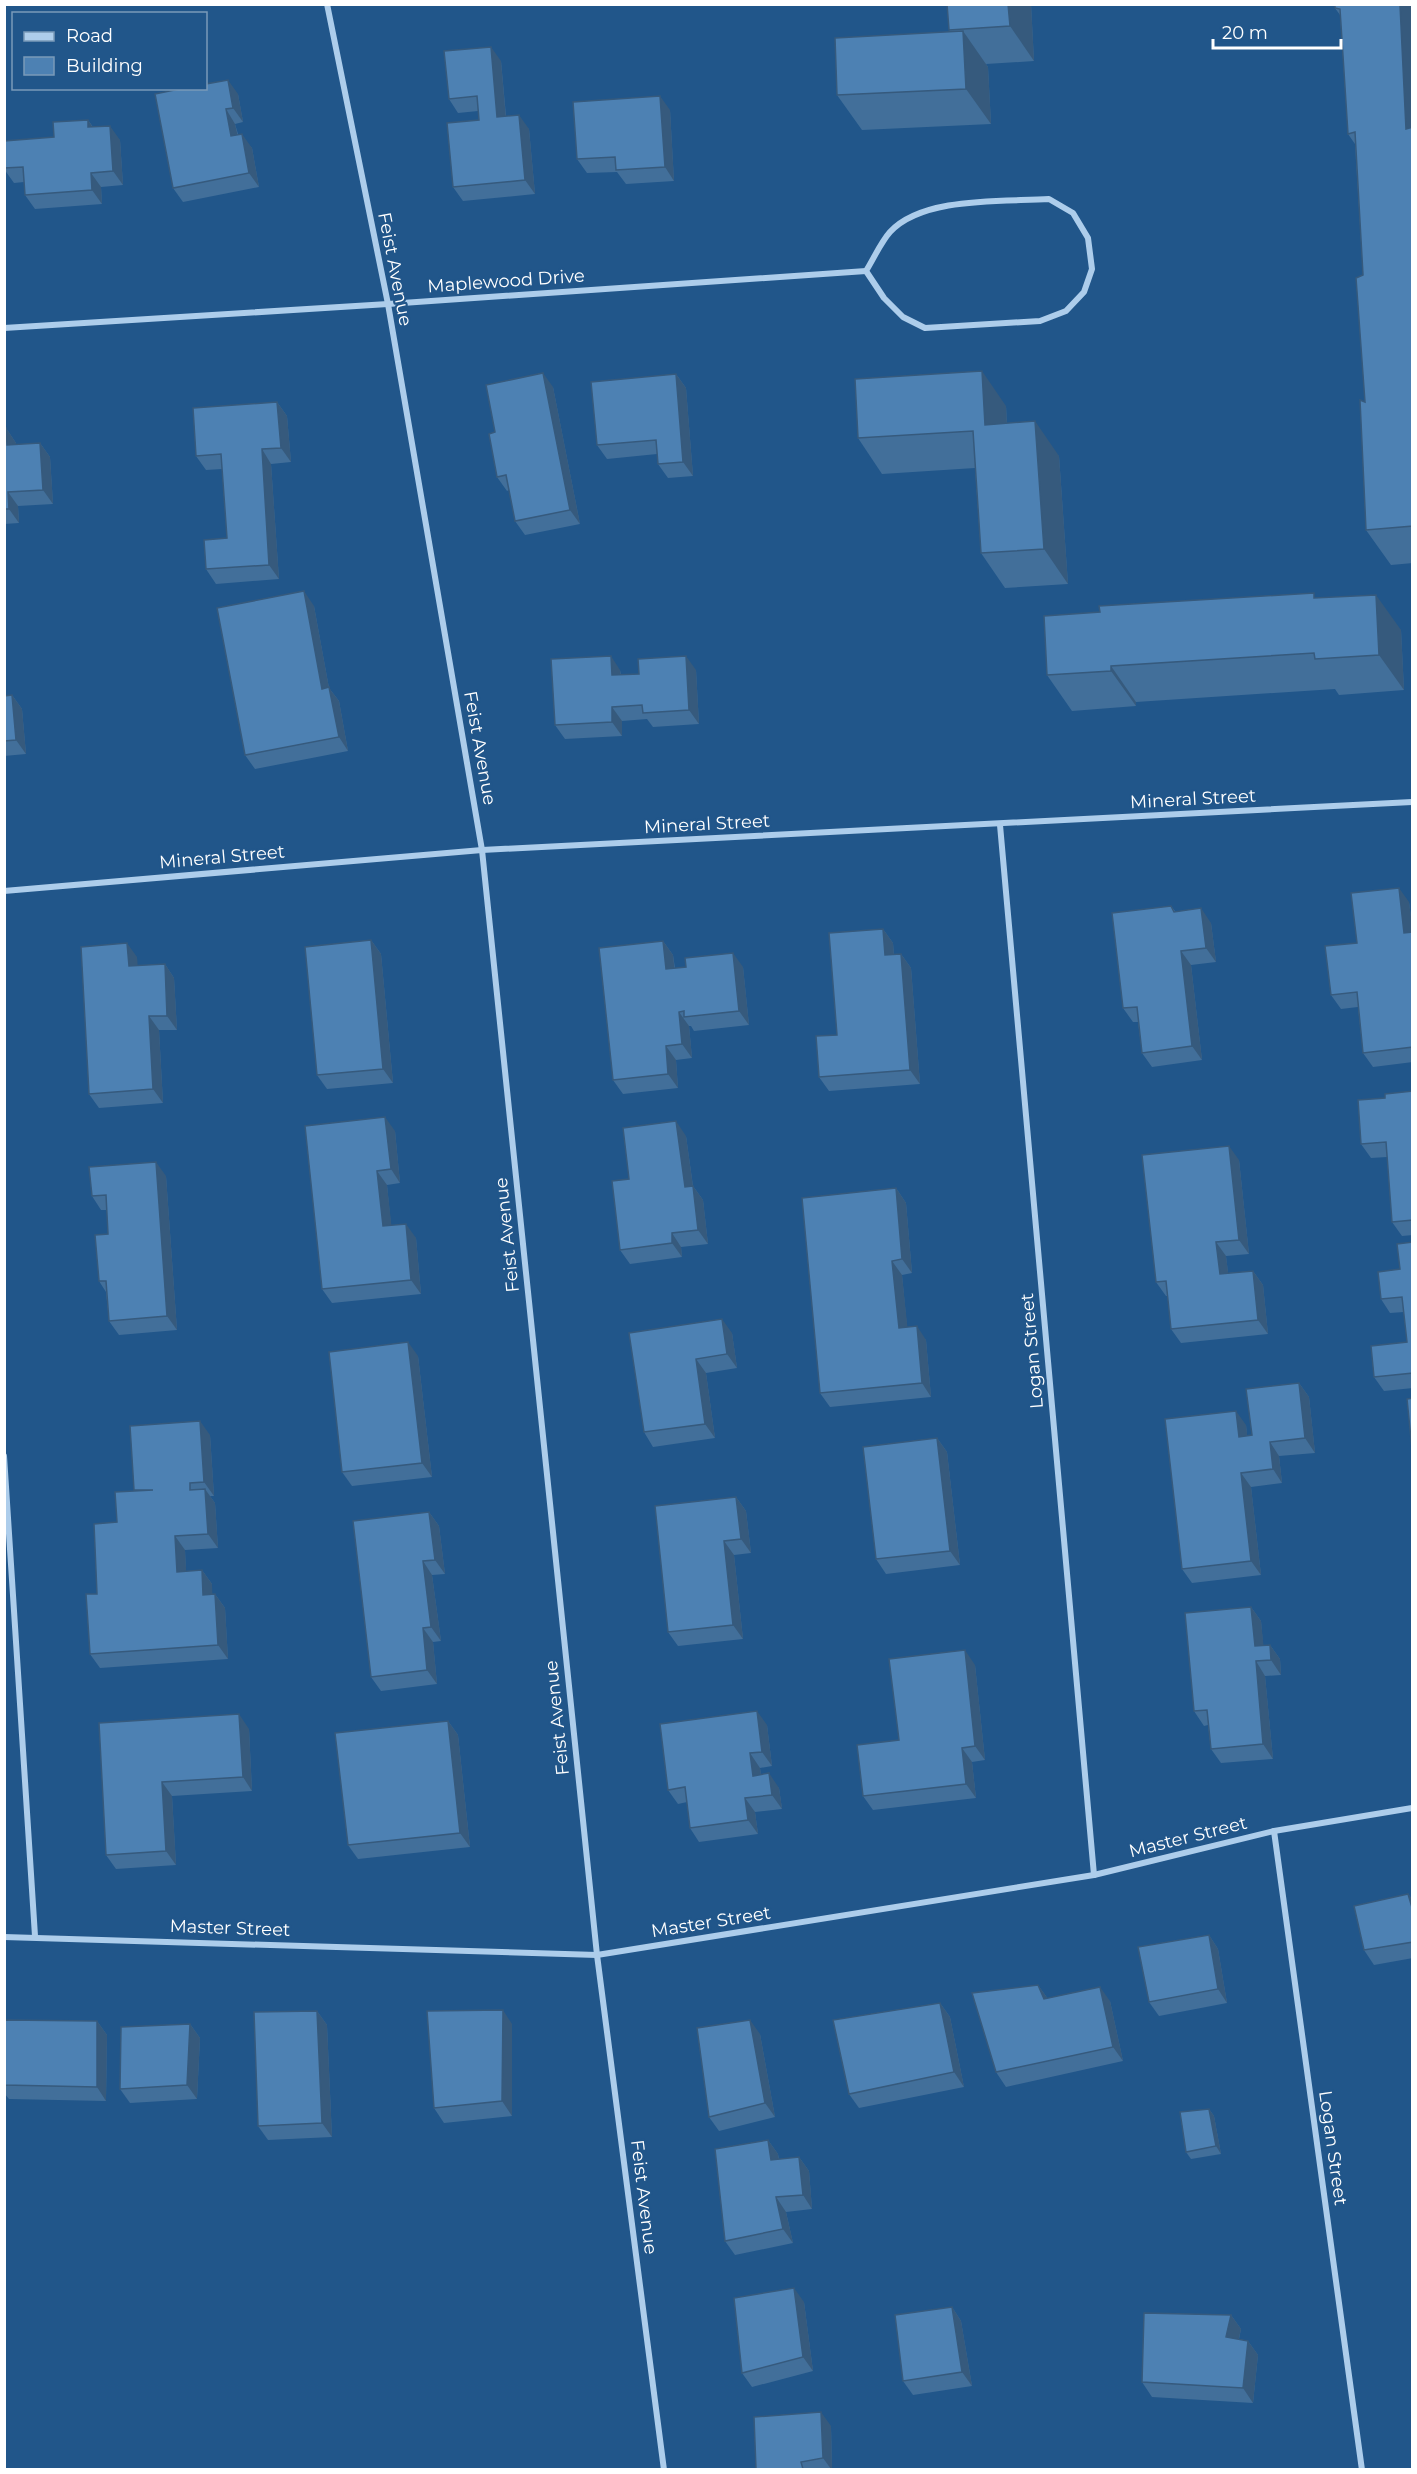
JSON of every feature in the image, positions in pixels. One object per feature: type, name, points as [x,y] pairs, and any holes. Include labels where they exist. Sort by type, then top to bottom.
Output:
[{"type":"street","name":"Feist Avenue","points":[[327,4],[388,304],[482,850],[597,1955],[664,2469]]},
{"type":"street","points":[[1049,199],[1073,213],[1088,238],[1092,269],[1084,292],[1066,311],[1041,321],[926,328],[903,317],[884,298],[866,271],[890,231],[915,213],[955,205],[1049,199]]},
{"type":"street","name":"Maplewood Drive","points":[[4,328],[866,271]]},
{"type":"street","name":"Mineral Street","points":[[4,891],[482,850],[1413,802]]},
{"type":"street","name":"Logan Street","points":[[1000,825],[1094,1875]]},
{"type":"street","points":[[4,1456],[35,1936]]},
{"type":"street","name":"Master Street","points":[[4,1937],[35,1936],[597,1955],[1094,1875],[1274,1832],[1413,1808]]},
{"type":"street","name":"Logan Street","points":[[1274,1832],[1362,2469]]},
{"type":"building","points":[[947,4],[1008,4],[1010,26],[949,30]]},
{"type":"building","points":[[1335,4],[1400,5],[1406,129],[1413,127],[1413,526],[1366,530],[1360,400],[1365,402],[1356,278],[1363,275],[1355,132],[1348,134],[1340,9],[1335,8]]},
{"type":"building","points":[[963,31],[966,89],[837,95],[835,38]]},
{"type":"building","points":[[491,47],[497,117],[519,115],[525,180],[453,187],[447,123],[479,120],[477,96],[449,99],[444,51]]},
{"type":"building","points":[[228,80],[233,108],[226,109],[231,136],[242,134],[249,173],[173,188],[155,94],[174,90],[207,90],[207,84]]},
{"type":"building","points":[[660,96],[665,167],[616,170],[615,157],[577,159],[573,102]]},
{"type":"building","points":[[88,120],[88,127],[110,126],[113,171],[91,173],[92,190],[25,195],[23,167],[4,168],[4,141],[54,137],[53,122]]},
{"type":"building","points":[[982,371],[985,425],[1035,421],[1044,549],[981,553],[973,431],[858,438],[855,379]]},
{"type":"building","points":[[543,373],[570,510],[515,521],[506,475],[497,477],[489,434],[495,432],[486,385]]},
{"type":"building","points":[[676,374],[683,462],[658,464],[656,440],[597,445],[591,382]]},
{"type":"building","points":[[277,402],[281,448],[262,449],[269,565],[206,569],[204,540],[227,538],[221,454],[196,456],[193,408]]},
{"type":"building","points":[[6,428],[7,445],[40,443],[43,490],[8,492],[9,509],[4,509],[4,429]]},
{"type":"building","points":[[304,591],[322,689],[329,687],[339,737],[245,755],[217,608]]},
{"type":"building","points":[[1314,593],[1314,598],[1376,595],[1379,655],[1315,659],[1314,653],[1111,666],[1111,671],[1047,675],[1044,616],[1100,612],[1099,606]]},
{"type":"building","points":[[611,656],[612,675],[639,674],[638,659],[686,656],[689,710],[643,713],[642,705],[612,707],[612,722],[555,725],[551,659]]},
{"type":"building","points":[[12,695],[16,740],[4,741],[4,696]]},
{"type":"building","points":[[1399,888],[1404,933],[1413,932],[1413,1047],[1363,1053],[1357,992],[1331,995],[1325,946],[1357,943],[1351,893]]},
{"type":"building","points":[[1171,906],[1174,912],[1201,908],[1206,948],[1181,951],[1192,1046],[1142,1053],[1137,1007],[1123,1008],[1112,913]]},
{"type":"building","points":[[883,929],[885,955],[901,954],[910,1070],[819,1077],[816,1036],[837,1035],[829,933]]},
{"type":"building","points":[[371,940],[383,1069],[317,1075],[305,947]]},
{"type":"building","points":[[663,941],[666,969],[686,967],[685,958],[733,953],[739,1011],[684,1017],[684,1011],[679,1012],[682,1044],[666,1046],[668,1074],[613,1080],[599,948]]},
{"type":"building","points":[[127,943],[129,966],[165,964],[167,1016],[149,1016],[153,1089],[89,1094],[81,947]]},
{"type":"building","points":[[1413,1091],[1413,1220],[1392,1222],[1386,1142],[1361,1144],[1358,1100],[1385,1098],[1385,1094]]},
{"type":"building","points":[[385,1117],[391,1169],[377,1171],[383,1226],[406,1224],[411,1280],[322,1289],[305,1126]]},
{"type":"building","points":[[676,1121],[685,1187],[693,1186],[698,1230],[672,1233],[672,1243],[620,1250],[612,1181],[629,1179],[623,1128]]},
{"type":"building","points":[[1229,1146],[1239,1240],[1216,1242],[1220,1274],[1253,1271],[1258,1320],[1171,1329],[1166,1281],[1156,1282],[1142,1155]]},
{"type":"building","points":[[156,1162],[167,1316],[109,1321],[106,1281],[99,1281],[95,1235],[108,1234],[106,1195],[92,1196],[89,1167]]},
{"type":"building","points":[[896,1188],[902,1259],[892,1261],[899,1328],[917,1326],[922,1383],[820,1393],[802,1198]]},
{"type":"building","points":[[1413,1242],[1413,1373],[1374,1377],[1371,1346],[1407,1342],[1402,1297],[1381,1299],[1378,1272],[1400,1269],[1397,1244]]},
{"type":"building","points":[[722,1319],[727,1354],[696,1359],[705,1424],[644,1432],[629,1333]]},
{"type":"building","points":[[408,1342],[422,1463],[342,1472],[329,1352]]},
{"type":"building","points":[[1299,1383],[1305,1438],[1270,1442],[1273,1469],[1241,1473],[1251,1561],[1182,1569],[1165,1419],[1236,1411],[1239,1437],[1252,1435],[1246,1389]]},
{"type":"building","points":[[1413,1398],[1413,1459],[1407,1399]]},
{"type":"building","points":[[200,1421],[204,1482],[190,1483],[190,1490],[205,1489],[208,1534],[175,1536],[177,1572],[202,1570],[203,1595],[215,1594],[218,1645],[90,1654],[86,1594],[97,1594],[94,1524],[117,1522],[115,1492],[153,1490],[134,1490],[130,1426]]},
{"type":"building","points":[[937,1438],[950,1551],[876,1559],[863,1447]]},
{"type":"building","points":[[736,1497],[741,1539],[724,1541],[733,1625],[668,1632],[655,1506]]},
{"type":"building","points":[[429,1512],[435,1560],[423,1561],[431,1627],[423,1628],[427,1670],[371,1677],[353,1521]]},
{"type":"building","points":[[1251,1607],[1255,1646],[1270,1645],[1271,1660],[1256,1661],[1263,1744],[1211,1749],[1207,1710],[1194,1711],[1185,1613]]},
{"type":"building","points":[[965,1650],[975,1746],[962,1748],[966,1784],[863,1796],[857,1745],[899,1740],[889,1659]]},
{"type":"building","points":[[757,1711],[762,1752],[750,1753],[753,1776],[769,1773],[772,1795],[745,1798],[748,1820],[690,1828],[685,1787],[668,1790],[660,1724]]},
{"type":"building","points":[[239,1714],[243,1777],[162,1782],[166,1851],[106,1855],[99,1723]]},
{"type":"building","points":[[448,1721],[460,1833],[348,1845],[335,1733]]},
{"type":"building","points":[[1408,1894],[1413,1911],[1413,1942],[1364,1950],[1354,1906]]},
{"type":"building","points":[[1209,1935],[1218,1989],[1149,2002],[1138,1947]]},
{"type":"building","points":[[1038,1985],[1044,1999],[1100,1987],[1113,2047],[996,2072],[972,1993]]},
{"type":"building","points":[[940,2003],[954,2072],[849,2094],[833,2020]]},
{"type":"building","points":[[503,2010],[502,2101],[434,2108],[427,2011]]},
{"type":"building","points":[[317,2011],[322,2123],[258,2126],[254,2012]]},
{"type":"building","points":[[4,2020],[97,2021],[97,2087],[4,2085]]},
{"type":"building","points":[[750,2020],[765,2103],[709,2117],[697,2028]]},
{"type":"building","points":[[190,2024],[187,2085],[120,2089],[121,2027]]},
{"type":"building","points":[[1209,2109],[1216,2146],[1186,2152],[1180,2112]]},
{"type":"building","points":[[768,2140],[771,2160],[799,2157],[803,2195],[776,2197],[783,2229],[725,2241],[715,2149]]},
{"type":"building","points":[[794,2288],[803,2357],[742,2373],[734,2298]]},
{"type":"building","points":[[952,2307],[962,2372],[903,2381],[895,2315]]},
{"type":"building","points":[[1144,2313],[1231,2315],[1226,2337],[1248,2341],[1243,2388],[1142,2382]]},
{"type":"building","points":[[821,2412],[823,2458],[801,2462],[803,2469],[756,2469],[754,2417]]}]
